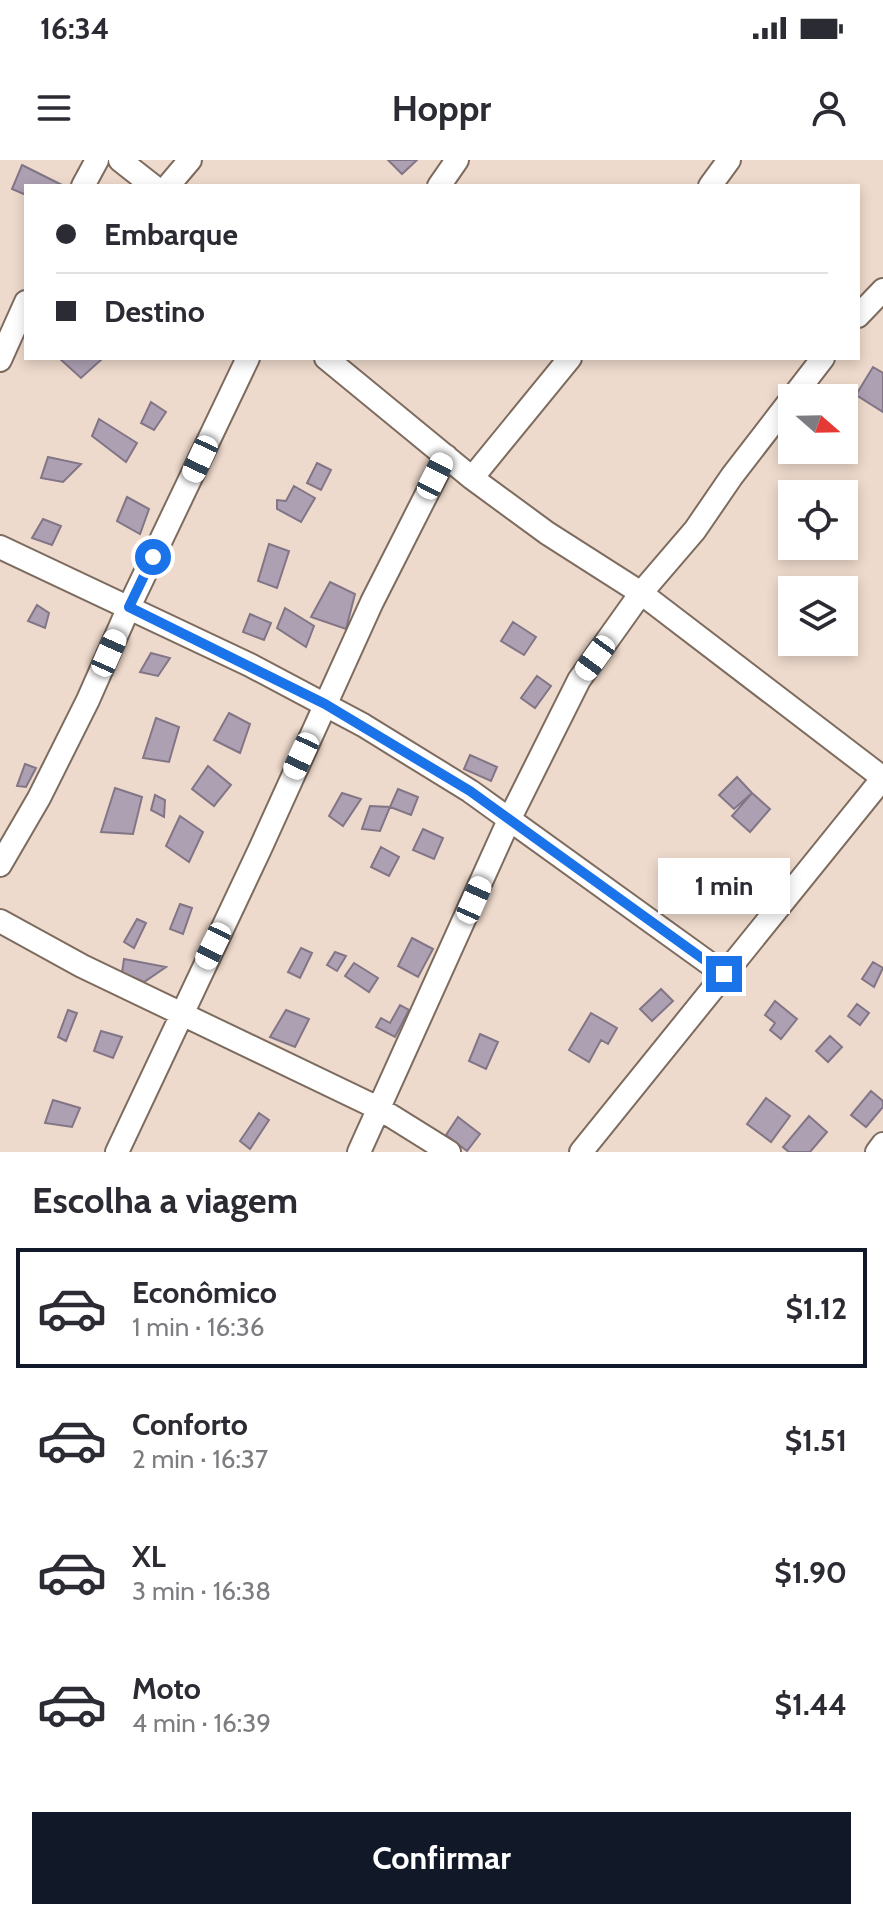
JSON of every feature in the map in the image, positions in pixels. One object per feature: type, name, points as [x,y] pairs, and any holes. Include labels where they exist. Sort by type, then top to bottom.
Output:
[{"type":"street","points":[[84,184],[97,160]]},
{"type":"street","points":[[120,160],[150,184]]},
{"type":"street","points":[[170,184],[190,160]]},
{"type":"street","points":[[440,184],[457,160]]},
{"type":"street","points":[[711,184],[729,160]]},
{"type":"street","points":[[860,314],[883,290]]},
{"type":"street","points":[[0,360],[24,306]]},
{"type":"street","points":[[0,865],[39,798],[88,700],[247,360]]},
{"type":"street","points":[[328,360],[472,478],[547,533],[641,593],[883,778],[581,1152]]},
{"type":"street","points":[[472,478],[568,360]]},
{"type":"street","points":[[359,1152],[509,820],[579,680],[641,593],[695,530],[732,476],[821,360]]},
{"type":"street","points":[[117,1152],[372,602],[446,456]]},
{"type":"street","points":[[0,547],[325,704],[470,791],[724,974]]},
{"type":"street","points":[[0,921],[82,966],[380,1109],[449,1152]]},
{"type":"street","points":[[877,1152],[883,1144]]},
{"type":"building","points":[[388,160],[417,160],[402,174]]},
{"type":"building","points":[[22,165],[60,184],[24,184],[24,194],[12,189]]},
{"type":"building","points":[[61,360],[101,360],[81,378]]},
{"type":"building","points":[[873,367],[883,373],[883,412],[858,396]]},
{"type":"building","points":[[151,402],[166,412],[154,430],[141,423]]},
{"type":"building","points":[[99,419],[137,443],[126,462],[92,436]]},
{"type":"building","points":[[48,457],[81,464],[63,482],[41,478]]},
{"type":"building","points":[[317,463],[331,470],[321,490],[307,483]]},
{"type":"building","points":[[294,486],[315,498],[301,522],[277,509],[277,500],[286,501]]},
{"type":"building","points":[[127,497],[149,509],[140,534],[117,521]]},
{"type":"building","points":[[43,519],[61,526],[52,545],[32,538]]},
{"type":"building","points":[[269,544],[289,551],[277,588],[258,581]]},
{"type":"building","points":[[330,582],[355,594],[346,629],[311,617]]},
{"type":"building","points":[[37,605],[49,613],[45,628],[28,621]]},
{"type":"building","points":[[285,608],[314,626],[306,647],[277,628]]},
{"type":"building","points":[[250,614],[271,623],[264,640],[243,632]]},
{"type":"building","points":[[513,622],[536,637],[524,655],[501,641]]},
{"type":"building","points":[[151,653],[170,658],[158,676],[140,672]]},
{"type":"building","points":[[537,676],[551,686],[535,708],[521,698]]},
{"type":"building","points":[[229,713],[250,724],[240,753],[214,740]]},
{"type":"building","points":[[156,718],[179,727],[169,762],[143,758]]},
{"type":"building","points":[[470,755],[497,767],[491,781],[464,769]]},
{"type":"building","points":[[25,764],[36,768],[26,787],[17,786]]},
{"type":"building","points":[[208,766],[231,785],[214,806],[192,789]]},
{"type":"building","points":[[737,777],[752,793],[734,809],[719,795]]},
{"type":"building","points":[[115,788],[142,797],[133,834],[101,832]]},
{"type":"building","points":[[398,789],[418,797],[411,815],[390,807]]},
{"type":"building","points":[[342,793],[361,799],[343,826],[329,816]]},
{"type":"building","points":[[752,793],[770,809],[750,832],[732,816]]},
{"type":"building","points":[[155,795],[165,800],[164,817],[151,810]]},
{"type":"building","points":[[370,806],[390,807],[380,831],[362,829]]},
{"type":"building","points":[[180,816],[203,832],[189,862],[166,846]]},
{"type":"building","points":[[423,829],[443,838],[434,859],[413,850]]},
{"type":"building","points":[[381,847],[399,857],[389,876],[371,867]]},
{"type":"building","points":[[180,904],[192,908],[183,934],[170,929]]},
{"type":"building","points":[[137,919],[146,923],[134,948],[124,942]]},
{"type":"building","points":[[412,938],[433,949],[418,977],[398,966]]},
{"type":"building","points":[[301,948],[312,953],[300,978],[288,972]]},
{"type":"building","points":[[335,952],[346,956],[337,971],[327,965]]},
{"type":"building","points":[[124,959],[166,967],[144,982],[122,973]]},
{"type":"building","points":[[873,962],[883,968],[874,987],[862,979]]},
{"type":"building","points":[[354,963],[378,978],[369,992],[345,976]]},
{"type":"building","points":[[661,989],[673,1001],[652,1021],[640,1009]]},
{"type":"building","points":[[775,1001],[797,1019],[781,1039],[770,1030],[775,1023],[765,1015]]},
{"type":"building","points":[[857,1004],[869,1013],[860,1025],[848,1016]]},
{"type":"building","points":[[400,1005],[409,1010],[395,1037],[376,1027],[381,1018],[390,1023]]},
{"type":"building","points":[[68,1010],[77,1013],[66,1041],[58,1037]]},
{"type":"building","points":[[286,1010],[309,1019],[295,1047],[270,1037]]},
{"type":"building","points":[[591,1013],[617,1028],[608,1044],[601,1040],[589,1062],[569,1050]]},
{"type":"building","points":[[101,1031],[122,1037],[113,1058],[94,1051]]},
{"type":"building","points":[[480,1034],[498,1042],[486,1069],[469,1061]]},
{"type":"building","points":[[830,1036],[842,1047],[828,1062],[816,1051]]},
{"type":"building","points":[[871,1091],[883,1101],[883,1107],[866,1127],[851,1115]]},
{"type":"building","points":[[766,1098],[790,1116],[771,1142],[747,1124]]},
{"type":"building","points":[[53,1100],[80,1108],[72,1127],[45,1123]]},
{"type":"building","points":[[259,1113],[269,1120],[250,1149],[240,1141]]},
{"type":"building","points":[[809,1116],[827,1132],[810,1152],[789,1152],[783,1147]]},
{"type":"building","points":[[458,1117],[480,1134],[467,1151],[446,1135]]},
{"type":"route","points":[[153,557],[129,607],[250,665],[363,725],[470,791],[724,974]]}]
